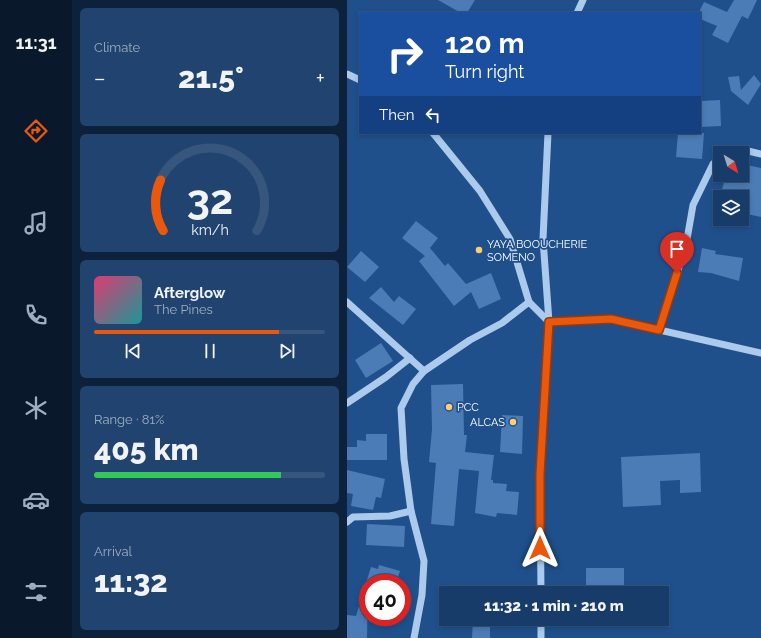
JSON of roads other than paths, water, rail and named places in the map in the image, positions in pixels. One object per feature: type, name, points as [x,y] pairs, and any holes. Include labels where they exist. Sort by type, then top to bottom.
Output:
[{"type":"street","points":[[577,12],[583,0]]},
{"type":"street","points":[[347,74],[359,80]]},
{"type":"street","points":[[434,134],[480,191],[510,239],[529,302],[549,322],[611,319],[761,353]]},
{"type":"street","points":[[541,586],[540,474],[549,322],[543,239],[548,134]]},
{"type":"street","points":[[749,151],[761,154]]},
{"type":"street","points":[[659,330],[686,245],[693,205],[713,164]]},
{"type":"street","points":[[347,302],[424,371]]},
{"type":"street","points":[[414,638],[422,595],[424,562],[411,511],[404,459],[401,408],[413,384],[424,371],[470,340],[502,323],[529,302]]},
{"type":"street","points":[[347,403],[386,377],[410,358]]},
{"type":"street","points":[[347,522],[350,515],[390,516],[411,511]]},
{"type":"street","points":[[541,626],[541,638]]},
{"type":"place","name":"YAYA BOOUCHERIE SOMENO","points":[[479,250]]},
{"type":"place","name":"PCC","points":[[449,407]]},
{"type":"place","name":"ALCAS","points":[[513,422]]}]
